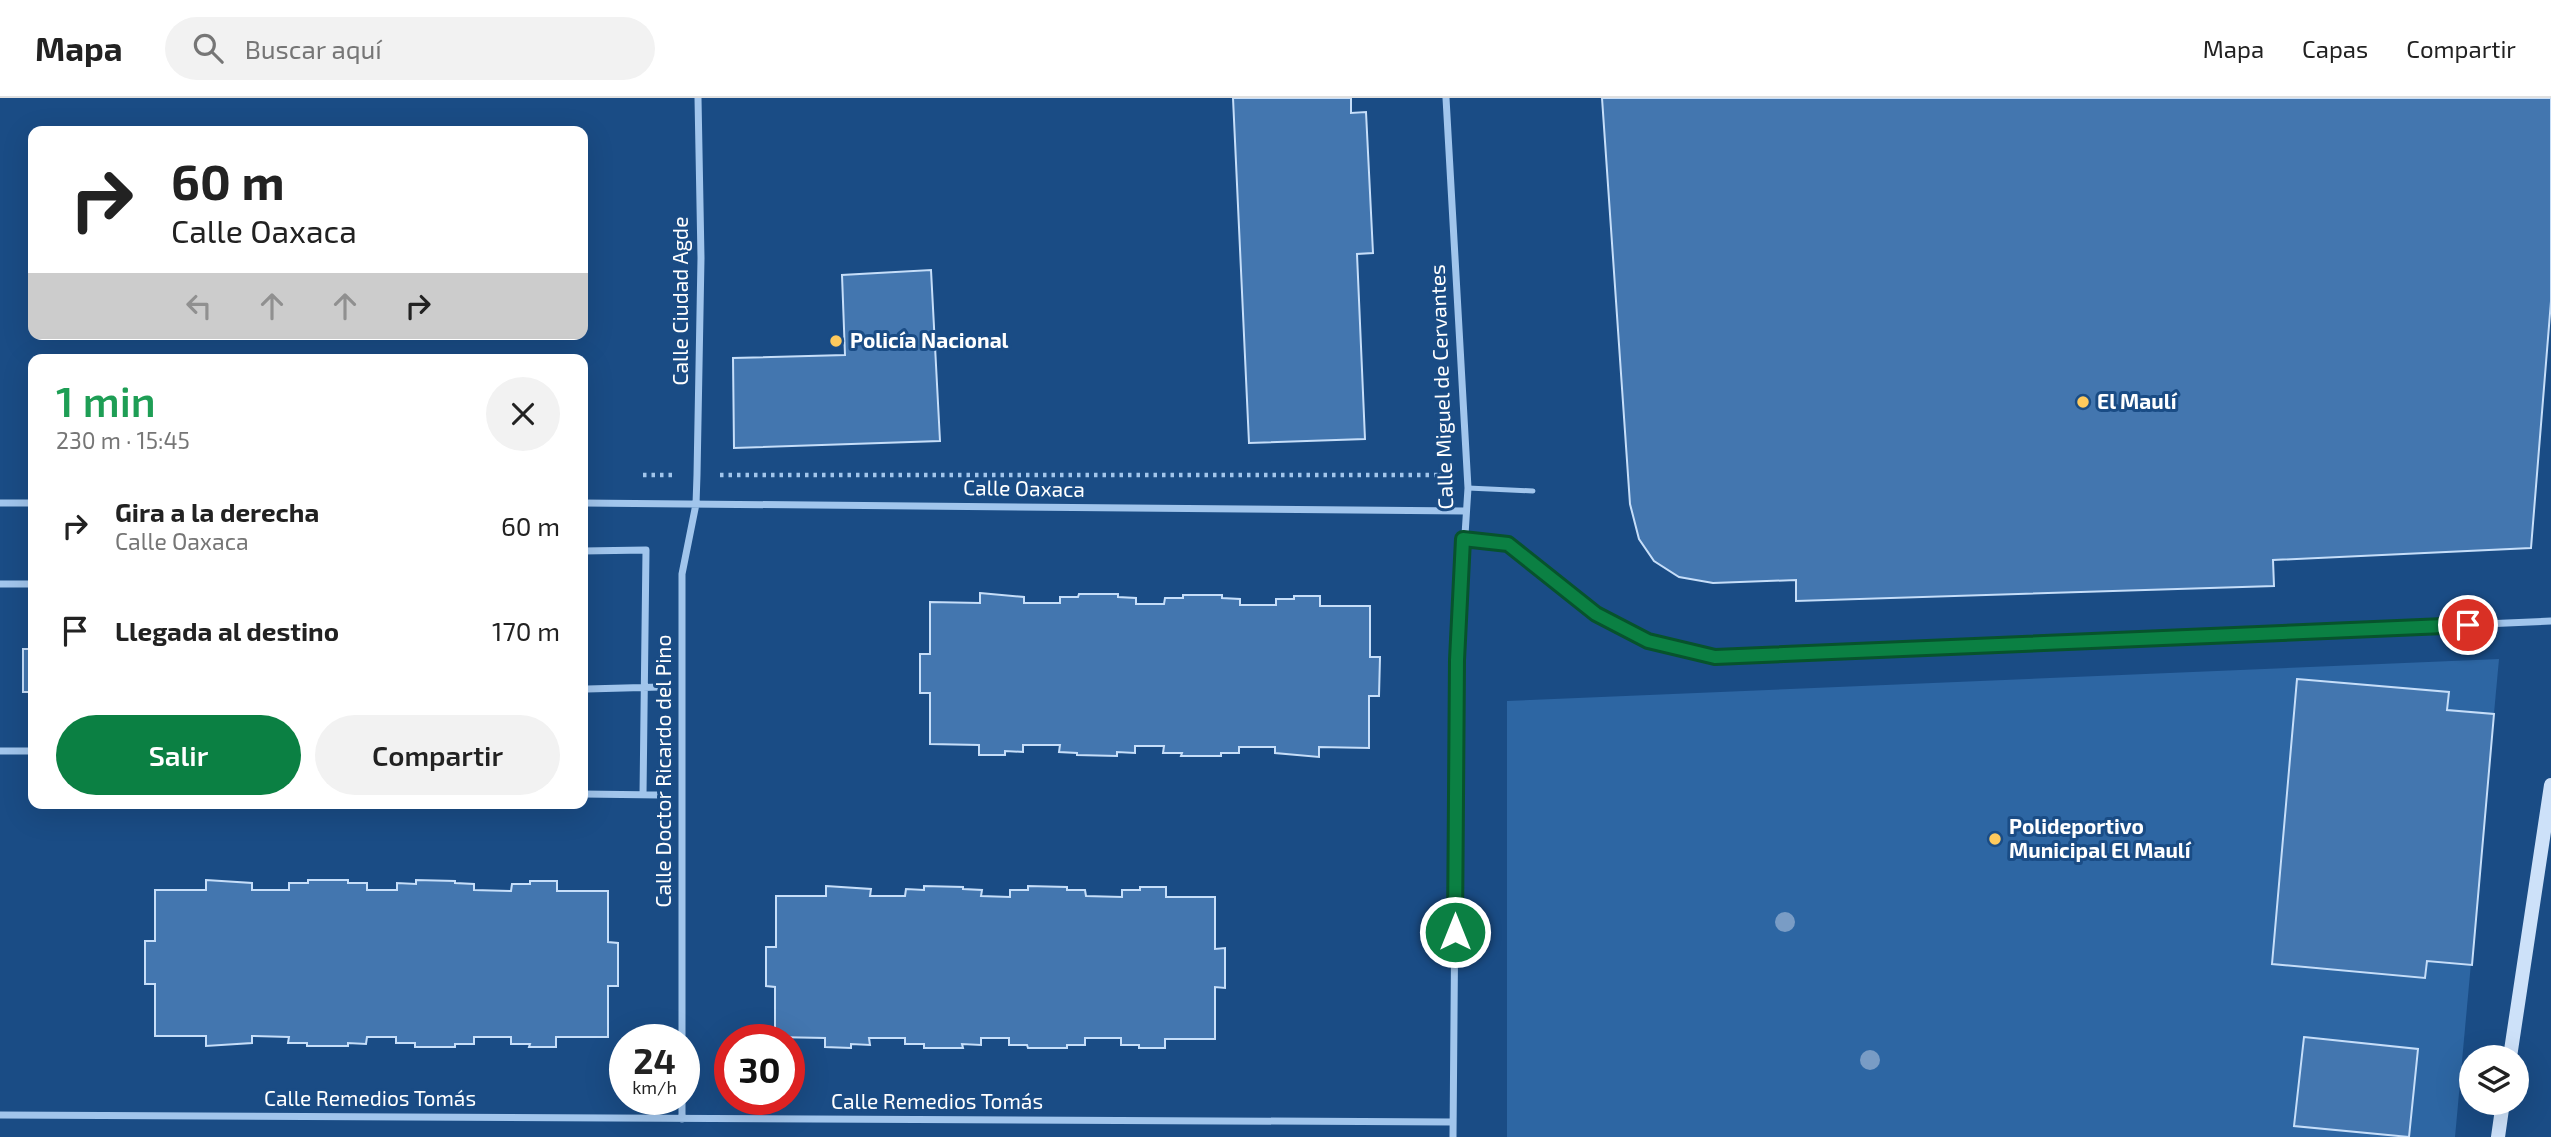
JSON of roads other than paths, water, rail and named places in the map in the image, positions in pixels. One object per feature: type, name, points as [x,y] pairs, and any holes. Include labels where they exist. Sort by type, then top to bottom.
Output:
[{"type":"street","name":"Calle Ciudad Agde","points":[[696,503],[701,258],[698,98]]},
{"type":"street","name":"Calle Miguel de Cervantes","points":[[1446,98],[1468,488],[1457,660],[1453,1137]]},
{"type":"street","points":[[0,503],[28,503]]},
{"type":"street","name":"Calle Oaxaca","points":[[588,503],[1465,511]]},
{"type":"street","name":"Calle Doctor Ricardo del Pino","points":[[682,1024],[682,574],[696,503]]},
{"type":"street","points":[[1463,539],[1508,544],[1596,614],[1648,641],[1715,657],[2551,621]]},
{"type":"street","points":[[588,551],[646,550],[643,794]]},
{"type":"street","points":[[0,584],[28,584]]},
{"type":"street","points":[[588,689],[661,687]]},
{"type":"street","points":[[0,751],[28,751]]},
{"type":"street","points":[[2512,1045],[2551,785]]},
{"type":"street","points":[[588,794],[660,795]]},
{"type":"street","name":"Calle Remedios Tomás","points":[[0,1115],[1453,1122]]},
{"type":"street","points":[[2498,1137],[2501,1115]]},
{"type":"lane","points":[[1468,488],[1533,491]]},
{"type":"place","name":"Policía Nacional","points":[[836,341]]},
{"type":"place","name":"El Maulí","points":[[2083,402]]},
{"type":"place","name":"Polideportivo Municipal El Maulí","points":[[1995,839]]}]
